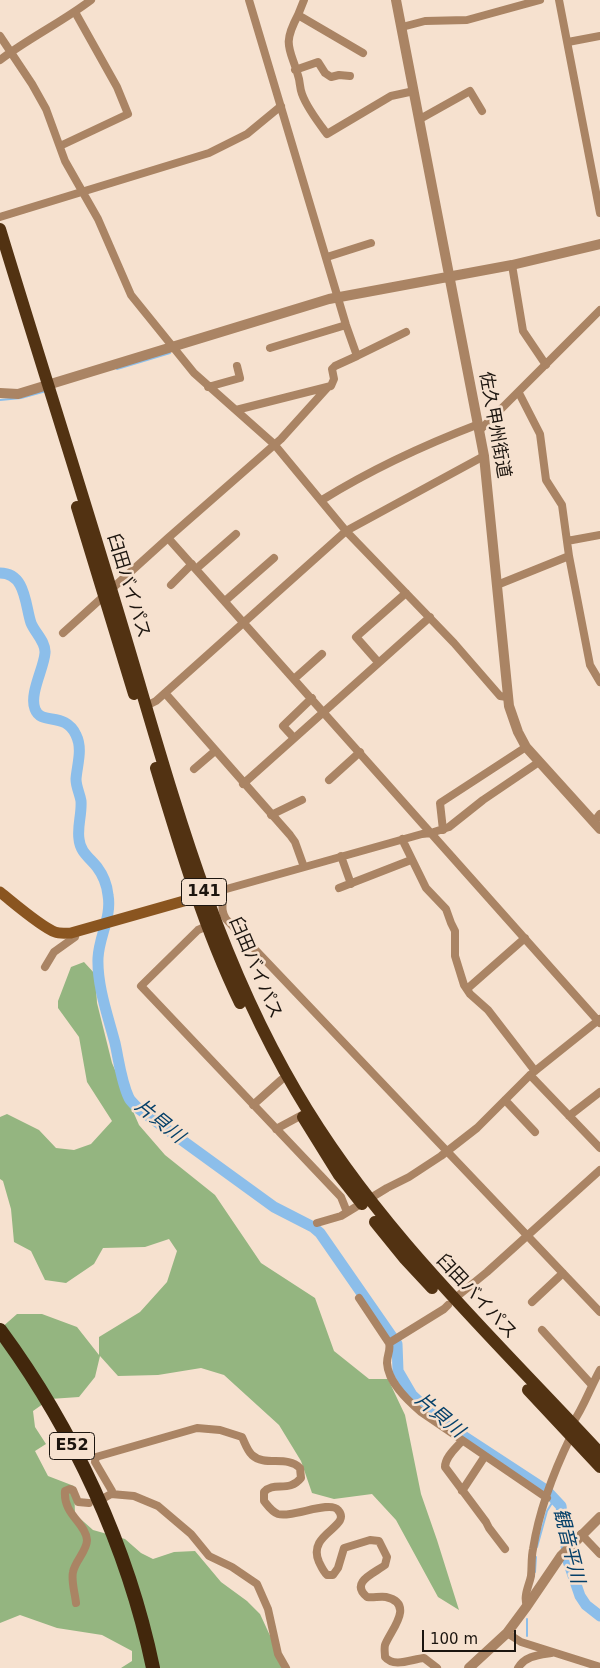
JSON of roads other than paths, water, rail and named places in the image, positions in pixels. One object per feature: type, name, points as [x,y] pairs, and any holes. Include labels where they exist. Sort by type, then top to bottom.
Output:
[{"type":"highway","name":"臼田バイパス","points":[[0,229],[43,386]]},
{"type":"highway","name":"臼田バイパス","points":[[0,258],[43,386],[201,896],[267,1039],[297,1094],[364,1201]]},
{"type":"highway","name":"臼田バイパス","points":[[107,592],[146,706],[201,896],[207,926],[239,1001],[260,1043],[339,1175],[412,1253],[451,1302],[572,1430],[600,1467]]},
{"type":"highway","name":"E52","points":[[0,1330],[31,1376],[71,1445],[105,1514],[126,1571],[153,1668]]},
{"type":"highway","name":"E52","points":[[0,1344],[61,1439],[126,1571]]},
{"type":"highway","name":"臼田バイパス","points":[[572,1430],[600,1453]]},
{"type":"main road","points":[[0,892],[55,932],[71,933],[201,896]]},
{"type":"street","points":[[0,60],[91,0]]},
{"type":"street","points":[[249,0],[346,325],[357,356]]},
{"type":"street","points":[[304,0],[290,29],[288,48],[298,77],[301,93],[327,134],[392,96],[414,91]]},
{"type":"street","name":"佐久甲州街道","points":[[396,0],[451,277],[484,456],[507,697],[514,721],[526,746],[539,762],[598,821]]},
{"type":"street","points":[[503,0],[508,8]]},
{"type":"street","points":[[402,27],[425,21],[467,20],[540,0]]},
{"type":"street","points":[[559,0],[600,213]]},
{"type":"street","points":[[60,146],[128,114],[117,87],[75,12]]},
{"type":"street","points":[[298,15],[363,53]]},
{"type":"street","points":[[0,36],[46,109],[65,160],[98,219],[131,295],[194,374],[274,444],[346,531],[430,617],[500,696],[507,697]]},
{"type":"street","points":[[568,42],[600,36]]},
{"type":"street","points":[[295,70],[318,62],[325,74],[331,77],[350,76]]},
{"type":"street","points":[[420,119],[470,91],[482,111]]},
{"type":"street","points":[[0,216],[193,158],[247,134],[281,106]]},
{"type":"street","points":[[327,257],[371,243]]},
{"type":"street","points":[[0,393],[14,395],[339,297],[512,265],[600,244]]},
{"type":"street","points":[[512,265],[523,331],[546,365]]},
{"type":"street","points":[[322,500],[354,480],[417,449],[479,428],[519,393],[600,310]]},
{"type":"street","points":[[270,348],[346,325]]},
{"type":"street","points":[[236,410],[326,388],[333,384],[332,373],[335,366],[406,332]]},
{"type":"street","points":[[208,387],[240,378],[237,366]]},
{"type":"street","points":[[63,633],[281,438],[326,388]]},
{"type":"street","points":[[519,393],[540,434],[546,480],[562,505],[569,556],[590,665],[600,682]]},
{"type":"street","points":[[146,706],[156,701],[346,531],[484,456]]},
{"type":"street","points":[[171,585],[236,534]]},
{"type":"street","points":[[567,541],[600,535]]},
{"type":"street","points":[[168,538],[599,1021],[532,1073],[477,1128],[447,1150],[409,1177],[347,1212],[333,1219],[317,1223]]},
{"type":"street","points":[[497,585],[569,556]]},
{"type":"street","points":[[225,601],[274,558]]},
{"type":"street","points":[[378,662],[356,637],[406,592]]},
{"type":"street","points":[[244,784],[323,711],[430,617]]},
{"type":"street","points":[[294,679],[322,654]]},
{"type":"street","points":[[165,693],[295,842],[304,867]]},
{"type":"street","points":[[294,738],[283,726],[312,698]]},
{"type":"street","points":[[443,830],[440,803],[526,746]]},
{"type":"street","points":[[194,769],[215,751]]},
{"type":"street","points":[[329,780],[360,752]]},
{"type":"street","points":[[201,896],[402,839],[443,830],[539,762]]},
{"type":"street","points":[[271,815],[302,800]]},
{"type":"street","points":[[402,839],[426,888],[446,909],[454,931],[455,956],[467,989],[488,1010],[532,1073],[600,1148]]},
{"type":"street","points":[[341,856],[351,884]]},
{"type":"street","points":[[339,888],[411,860]]},
{"type":"street","points":[[222,890],[224,897],[221,910],[226,919],[600,1312]]},
{"type":"street","points":[[207,926],[198,930],[141,986],[341,1197],[347,1212]]},
{"type":"street","points":[[45,967],[54,952],[76,937],[76,931]]},
{"type":"street","points":[[467,989],[525,938]]},
{"type":"street","points":[[253,1104],[281,1080]]},
{"type":"street","points":[[570,1116],[600,1092]]},
{"type":"street","points":[[505,1100],[536,1132]]},
{"type":"street","points":[[276,1129],[302,1115]]},
{"type":"street","points":[[389,1343],[451,1302],[600,1170]]},
{"type":"street","points":[[532,1302],[563,1273]]},
{"type":"street","points":[[358,1298],[389,1343],[388,1367],[400,1391],[421,1412],[462,1441],[548,1494]]},
{"type":"street","points":[[542,1330],[592,1384]]},
{"type":"street","points":[[527,1606],[526,1596],[531,1576],[532,1551],[538,1526],[572,1430],[600,1370]]},
{"type":"street","points":[[286,1668],[278,1654],[272,1620],[266,1601],[257,1584],[232,1567],[209,1556],[191,1534],[158,1506],[134,1496],[108,1496],[112,1491],[95,1462],[96,1457],[197,1428],[220,1430],[242,1437],[250,1453],[256,1458],[292,1462],[300,1468],[301,1478],[291,1486],[267,1489],[264,1492],[264,1501],[278,1514],[289,1515],[324,1508],[335,1508],[338,1510],[340,1514],[339,1522],[316,1546],[323,1572],[327,1575],[333,1574],[338,1568],[344,1548],[370,1540],[379,1541],[387,1557],[385,1564],[363,1578],[362,1592],[367,1597],[385,1597],[394,1600],[398,1604],[400,1616],[386,1644],[385,1657],[388,1661],[393,1662],[424,1658],[437,1668]]},
{"type":"street","points":[[462,1441],[445,1463],[447,1471],[506,1548]]},
{"type":"street","points":[[462,1491],[485,1456]]},
{"type":"street","points":[[76,1603],[72,1574],[87,1543],[87,1538],[84,1530],[72,1516],[66,1502],[65,1491],[73,1490],[78,1502],[89,1503]]},
{"type":"street","points":[[470,1668],[507,1633],[561,1556],[600,1517]]},
{"type":"street","points":[[581,1534],[600,1554]]},
{"type":"street","points":[[507,1633],[521,1642],[600,1667]]},
{"type":"street","points":[[518,1668],[529,1657],[553,1652]]},
{"type":"waterway","points":[[117,369],[170,353]]},
{"type":"waterway","points":[[0,400],[21,398],[46,391]]},
{"type":"waterway","name":"片貝川","points":[[0,573],[9,574],[20,584],[31,623],[45,649],[35,689],[35,709],[42,717],[66,723],[78,740],[79,751],[76,779],[81,801],[79,839],[83,851],[97,867],[106,884],[109,903],[99,950],[99,979],[122,1078],[129,1098],[139,1109],[274,1207],[313,1227],[320,1233],[397,1344],[398,1371],[412,1395],[439,1420],[546,1490],[561,1506],[568,1561],[580,1596],[586,1605],[600,1616]]},
{"type":"waterway","name":"観音平川","points":[[537,1547],[547,1511],[555,1498]]},
{"type":"waterway","points":[[535,1572],[536,1557]]},
{"type":"waterway","points":[[527,1619],[527,1636]]}]
